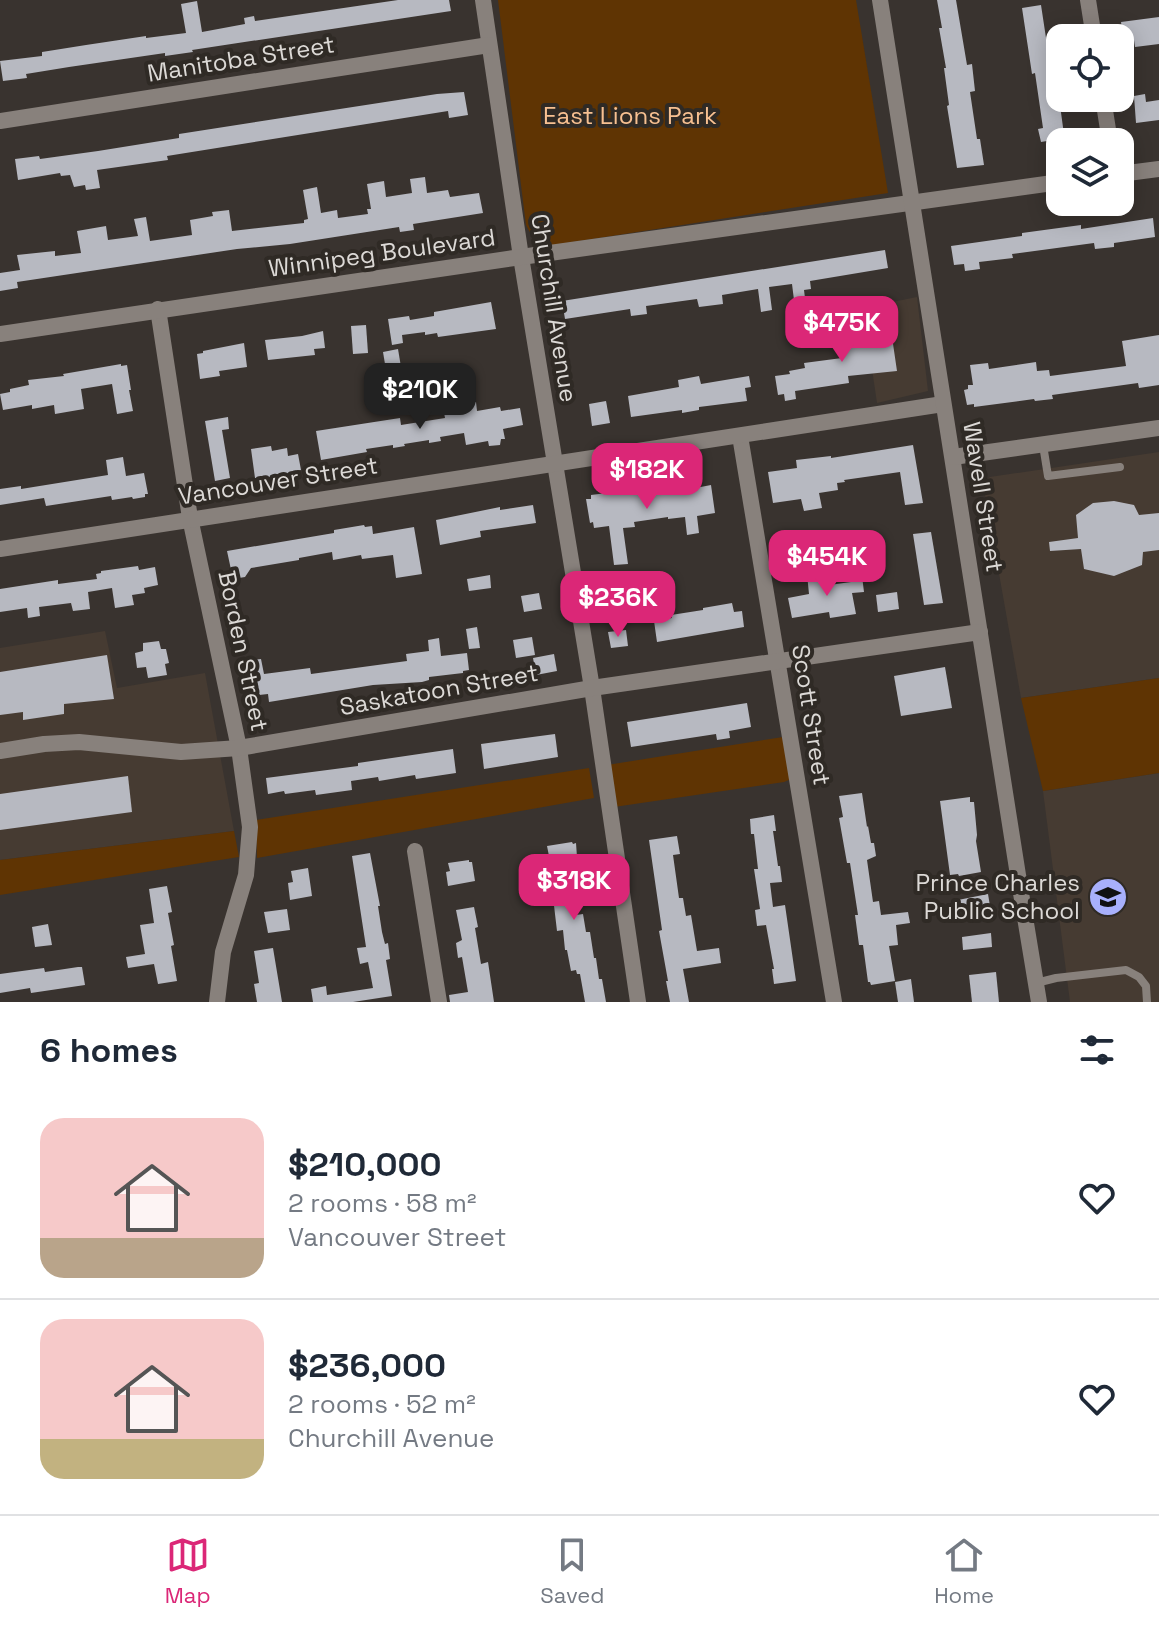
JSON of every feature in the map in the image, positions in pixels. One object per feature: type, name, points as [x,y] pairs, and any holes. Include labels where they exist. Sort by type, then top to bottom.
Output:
[{"type":"street","name":"Churchill Avenue","points":[[483,0],[521,257],[592,688],[638,1002]]},
{"type":"street","name":"Wavell Street","points":[[880,0],[1039,1002]]},
{"type":"street","points":[[1088,0],[1092,24]]},
{"type":"street","name":"Manitoba Street","points":[[0,121],[489,45]]},
{"type":"street","points":[[1134,172],[1159,169]]},
{"type":"street","name":"Winnipeg Boulevard","points":[[0,334],[1046,184]]},
{"type":"street","name":"Borden Street","points":[[158,309],[190,518],[239,748],[250,827],[246,875],[223,952],[217,1002]]},
{"type":"street","name":"Vancouver Street","points":[[0,549],[943,404]]},
{"type":"street","points":[[953,457],[1159,428]]},
{"type":"street","name":"Scott Street","points":[[740,436],[834,1002]]},
{"type":"street","name":"Saskatoon Street","points":[[0,751],[79,742],[181,752],[239,748],[592,688],[980,632]]},
{"type":"street","points":[[415,851],[439,1002]]},
{"type":"lane","points":[[1043,445],[1048,476],[1120,467]]},
{"type":"lane","points":[[1036,983],[1126,970],[1139,977],[1146,986],[1147,1002]]},
{"type":"shaded area","points":[[917,297],[928,391],[877,403],[863,308]]},
{"type":"shaded area","points":[[1159,452],[1159,678],[1021,698],[983,483],[990,477]]},
{"type":"shaded area","points":[[105,631],[117,688],[205,673],[234,831],[0,860],[0,648]]},
{"type":"shaded area","name":"Prince Charles Public School","points":[[1159,773],[1159,1002],[1070,1002],[1043,791]]},
{"type":"green space","name":"East Lions Park","points":[[498,0],[856,0],[888,193],[547,246],[534,240],[526,225]]},
{"type":"green space","points":[[1159,678],[1159,773],[1043,791],[1021,698]]},
{"type":"green space","points":[[783,737],[791,779],[784,782],[614,807],[607,765]]},
{"type":"green space","points":[[589,768],[594,798],[257,858],[256,820]]},
{"type":"green space","points":[[234,831],[239,857],[0,895],[0,860]]},
{"type":"building","points":[[398,0],[449,0],[451,11],[193,52],[69,67],[3,81],[0,61],[42,56],[42,52],[86,45],[186,33],[181,4],[197,1],[202,32],[245,24],[244,18],[254,16],[255,21]]},
{"type":"building","points":[[937,0],[956,0],[967,65],[972,64],[975,91],[970,92],[984,165],[957,168],[947,106],[946,68]]},
{"type":"building","points":[[1041,5],[1046,38],[1046,112],[1061,112],[1063,128],[1046,128],[1046,141],[1041,142],[1038,129],[1043,128],[1022,8]]},
{"type":"building","points":[[1159,17],[1159,44],[1135,47],[1134,24],[1121,22]]},
{"type":"building","points":[[464,92],[468,115],[449,118],[448,111],[167,156],[168,160],[97,170],[100,188],[86,190],[85,185],[74,187],[70,175],[61,176],[60,173],[18,180],[15,159],[98,151],[179,138],[179,134]]},
{"type":"building","points":[[1145,94],[1146,102],[1159,100],[1159,120],[1136,123],[1134,96]]},
{"type":"building","points":[[425,177],[427,193],[448,190],[450,197],[479,193],[483,213],[413,224],[414,230],[400,232],[399,227],[17,282],[18,288],[0,291],[0,273],[20,270],[17,255],[55,251],[55,256],[81,253],[77,231],[106,226],[108,240],[138,236],[134,219],[146,217],[150,241],[192,235],[190,220],[229,210],[232,231],[304,223],[308,219],[303,190],[317,187],[321,213],[337,210],[338,218],[368,214],[367,209],[371,209],[367,184],[384,181],[386,197],[412,193],[410,179]]},
{"type":"building","points":[[1153,218],[1155,237],[1114,243],[1114,247],[1095,249],[1094,243],[1012,254],[1013,258],[979,262],[980,269],[965,271],[964,264],[954,265],[951,246],[1022,236],[1022,233],[1081,225],[1081,229]]},
{"type":"building","points":[[885,250],[888,268],[810,281],[811,289],[804,290],[807,314],[796,316],[792,284],[769,287],[772,310],[761,312],[758,289],[722,295],[723,304],[699,307],[697,299],[646,306],[647,314],[631,316],[630,309],[565,319],[562,301]]},
{"type":"building","points":[[491,302],[496,329],[438,337],[437,333],[425,335],[425,332],[402,335],[403,343],[392,345],[388,319],[409,316],[410,320],[434,316],[434,312]]},
{"type":"building","points":[[860,317],[865,341],[892,337],[897,371],[848,376],[849,383],[795,391],[796,399],[785,401],[784,394],[778,395],[775,376],[805,368],[804,363],[842,358],[840,343],[852,341],[849,320]]},
{"type":"building","points":[[366,325],[368,353],[353,354],[351,326]]},
{"type":"building","points":[[323,331],[325,348],[314,349],[315,355],[268,360],[265,340]]},
{"type":"building","points":[[1159,335],[1159,385],[1139,388],[1138,383],[1052,395],[1053,399],[974,407],[974,404],[967,405],[964,390],[968,389],[968,385],[973,385],[970,365],[988,363],[989,369],[1036,362],[1037,371],[1049,370],[1050,376],[1126,366],[1122,341]]},
{"type":"building","points":[[244,343],[247,367],[219,371],[220,376],[200,379],[197,354]]},
{"type":"building","points":[[398,349],[401,367],[386,370],[383,352]]},
{"type":"building","points":[[127,365],[133,411],[117,414],[112,384],[81,389],[84,409],[55,414],[54,405],[32,409],[32,405],[3,410],[0,394],[29,385],[28,380]]},
{"type":"building","points":[[699,376],[701,384],[749,376],[751,387],[745,388],[747,401],[699,407],[699,410],[682,413],[682,410],[631,417],[628,396],[679,387],[678,380]]},
{"type":"building","points":[[606,401],[610,423],[592,426],[589,404]]},
{"type":"building","points":[[476,402],[477,411],[520,408],[523,425],[503,429],[505,439],[501,439],[500,445],[489,446],[488,441],[466,445],[464,433],[440,437],[441,441],[366,449],[367,452],[321,460],[316,431],[400,418],[401,425],[445,418],[443,407]]},
{"type":"building","points":[[228,417],[229,429],[222,430],[230,478],[215,481],[205,421]]},
{"type":"building","points":[[913,445],[923,503],[905,505],[900,472],[837,483],[838,490],[819,493],[822,508],[804,511],[801,499],[773,503],[768,472],[797,468],[796,460],[831,458]]},
{"type":"building","points":[[271,446],[272,451],[287,448],[288,456],[298,454],[301,470],[293,471],[294,474],[255,478],[251,449]]},
{"type":"building","points":[[123,457],[126,476],[144,473],[148,494],[145,497],[112,500],[111,496],[46,506],[44,498],[0,505],[0,489],[21,486],[21,489],[108,475],[106,460]]},
{"type":"building","points":[[711,485],[715,513],[697,516],[699,533],[687,535],[685,517],[634,522],[635,527],[623,528],[628,564],[614,565],[609,526],[594,528],[593,522],[590,523],[586,499],[591,499],[591,495],[685,486],[685,490]]},
{"type":"building","points":[[1114,501],[1134,505],[1139,515],[1159,513],[1159,550],[1143,552],[1142,565],[1114,576],[1084,569],[1081,549],[1050,551],[1049,542],[1078,538],[1076,515],[1093,503]]},
{"type":"building","points":[[533,505],[536,523],[480,531],[481,537],[440,545],[436,520],[500,507],[500,510]]},
{"type":"building","points":[[372,526],[373,534],[414,527],[422,574],[396,578],[393,555],[362,559],[361,555],[333,560],[332,552],[251,568],[245,577],[233,579],[227,551]]},
{"type":"building","points":[[931,532],[943,603],[924,605],[913,534]]},
{"type":"building","points":[[138,566],[139,570],[155,567],[158,585],[144,588],[145,593],[132,595],[134,605],[115,608],[112,588],[88,592],[90,609],[73,611],[71,603],[39,607],[40,616],[28,618],[27,608],[0,612],[0,589],[58,580],[58,584],[97,579],[96,574],[101,571]]},
{"type":"building","points":[[820,572],[822,586],[851,582],[850,578],[862,576],[864,592],[852,593],[856,614],[830,618],[829,612],[792,618],[788,598],[809,594],[807,574]]},
{"type":"building","points":[[490,575],[491,588],[469,591],[467,579]]},
{"type":"building","points":[[897,592],[899,609],[878,612],[876,595]]},
{"type":"building","points":[[539,593],[542,609],[524,612],[521,596]]},
{"type":"building","points":[[732,603],[734,612],[742,611],[744,627],[657,642],[654,621]]},
{"type":"building","points":[[477,627],[480,648],[469,649],[466,629]]},
{"type":"building","points":[[626,630],[628,646],[611,648],[608,632]]},
{"type":"building","points":[[532,637],[535,655],[516,658],[513,640]]},
{"type":"building","points":[[439,638],[441,656],[467,653],[469,670],[429,677],[429,680],[422,682],[373,685],[269,702],[268,694],[259,695],[256,677],[247,678],[244,661],[261,659],[264,674],[310,668],[311,674],[407,661],[406,654],[429,651],[428,640]]},
{"type":"building","points":[[159,641],[161,649],[166,649],[169,663],[165,664],[167,675],[148,678],[146,667],[137,668],[135,653],[143,651],[143,643]]},
{"type":"building","points":[[554,654],[557,671],[536,675],[533,658]]},
{"type":"building","points":[[107,655],[114,699],[64,704],[64,714],[23,720],[23,712],[0,715],[0,672]]},
{"type":"building","points":[[945,667],[952,708],[901,716],[894,676]]},
{"type":"building","points":[[747,703],[751,727],[729,731],[730,738],[717,740],[716,734],[631,747],[627,722]]},
{"type":"building","points":[[555,734],[558,757],[484,769],[481,744]]},
{"type":"building","points":[[453,749],[456,773],[416,779],[415,775],[379,781],[378,777],[351,781],[352,790],[316,795],[315,790],[268,794],[266,778]]},
{"type":"building","points":[[128,776],[132,812],[0,830],[0,794]]},
{"type":"building","points":[[862,793],[867,827],[876,856],[867,860],[873,902],[879,901],[881,915],[908,912],[910,923],[896,925],[898,945],[889,946],[895,981],[871,985],[863,945],[859,945],[850,863],[847,863],[839,818],[843,817],[839,796]]},
{"type":"building","points":[[970,797],[970,802],[974,802],[981,872],[950,875],[940,801]]},
{"type":"building","points":[[774,815],[776,831],[773,831],[782,882],[770,883],[773,907],[785,905],[796,981],[774,984],[766,925],[757,926],[755,910],[760,909],[754,869],[758,869],[750,819]]},
{"type":"building","points":[[677,836],[680,854],[673,855],[679,898],[683,898],[686,916],[691,915],[697,951],[719,948],[721,963],[683,969],[689,1002],[670,1002],[649,840]]},
{"type":"building","points":[[576,843],[577,857],[574,859],[579,888],[571,890],[576,915],[583,914],[586,932],[590,932],[606,1002],[585,1002],[580,974],[576,970],[571,971],[563,930],[557,931],[553,897],[557,896],[547,846]]},
{"type":"building","points":[[370,853],[382,932],[385,944],[388,943],[390,959],[386,960],[392,996],[353,1002],[313,1002],[311,989],[326,986],[327,995],[373,988],[368,962],[360,964],[357,948],[366,947],[352,856]]},
{"type":"building","points":[[469,860],[475,881],[448,886],[448,863]]},
{"type":"building","points":[[308,868],[312,896],[290,900],[288,883],[293,882],[291,871]]},
{"type":"building","points":[[167,886],[177,981],[158,984],[154,964],[128,968],[126,957],[145,954],[140,925],[154,923],[149,889]]},
{"type":"building","points":[[988,894],[991,912],[961,918],[958,900]]},
{"type":"building","points":[[474,907],[481,964],[488,962],[494,1002],[450,1002],[449,995],[468,992],[462,957],[458,958],[456,943],[462,940],[456,910]]},
{"type":"building","points":[[287,909],[290,930],[268,933],[264,912]]},
{"type":"building","points":[[48,924],[52,945],[35,947],[32,927]]},
{"type":"building","points":[[991,933],[992,947],[963,950],[962,937]]},
{"type":"building","points":[[273,948],[282,1002],[257,1002],[254,984],[259,983],[254,951]]},
{"type":"building","points":[[82,967],[85,985],[31,993],[30,988],[0,993],[0,974]]},
{"type":"building","points":[[996,972],[999,1002],[972,1002],[969,975]]},
{"type":"building","points":[[911,979],[914,1002],[898,1002],[895,982]]},
{"type":"place","name":"Prince Charles Public School","points":[[1108,897]]}]
